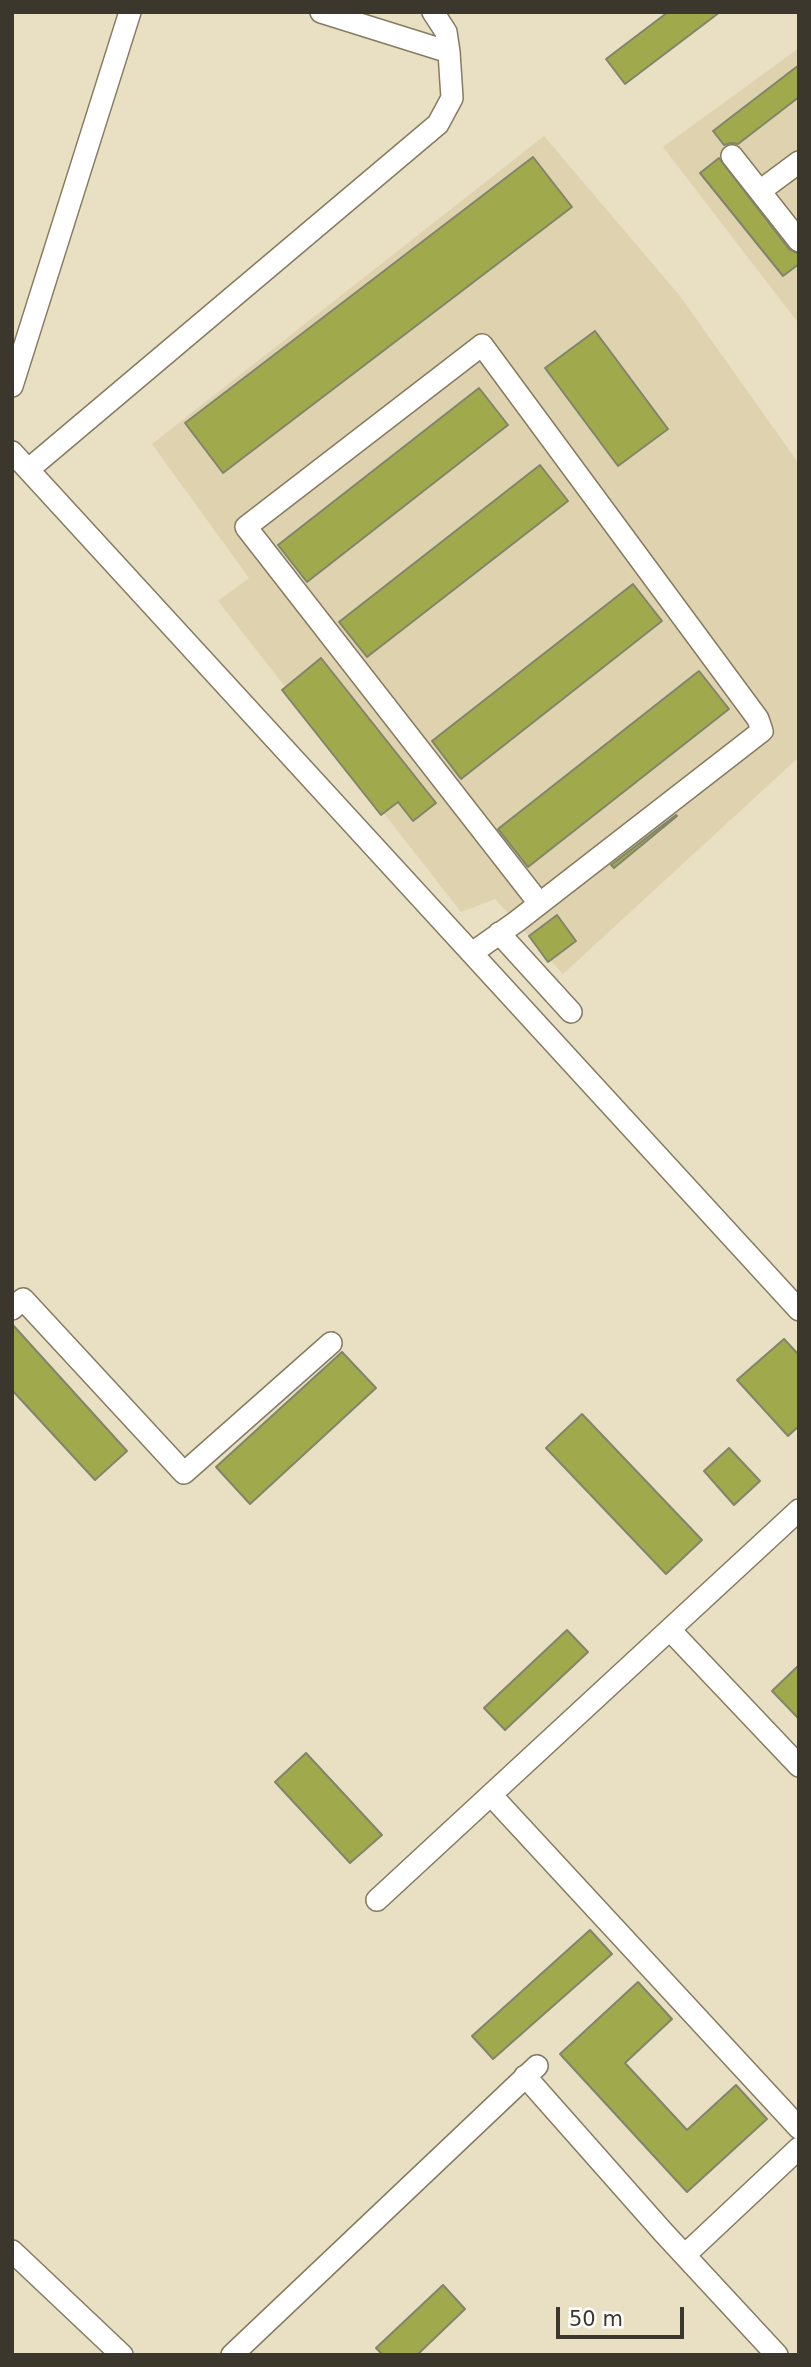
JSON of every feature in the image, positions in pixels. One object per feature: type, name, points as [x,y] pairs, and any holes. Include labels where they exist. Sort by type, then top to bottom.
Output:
[{"type":"street","points":[[12,386],[130,12]]},
{"type":"street","points":[[321,12],[449,52]]},
{"type":"street","points":[[29,469],[438,124],[452,98],[446,32],[433,12]]},
{"type":"street","points":[[732,156],[799,241]]},
{"type":"street","points":[[760,191],[799,162]]},
{"type":"street","points":[[472,953],[539,904],[762,731],[758,719],[482,345],[246,527],[539,904]]},
{"type":"street","points":[[12,452],[799,1310]]},
{"type":"street","points":[[499,933],[571,1012]]},
{"type":"street","points":[[12,1309],[23,1299],[184,1473],[331,1343]]},
{"type":"street","points":[[377,1900],[799,1510]]},
{"type":"street","points":[[670,1630],[799,1766]]},
{"type":"street","points":[[492,1795],[799,2128]]},
{"type":"street","points":[[232,2355],[531,2071],[685,2255],[777,2355]]},
{"type":"street","points":[[685,2255],[799,2148]]},
{"type":"street","points":[[12,2251],[121,2355]]},
{"type":"shaded area","points":[[799,48],[799,324],[663,147]]},
{"type":"shaded area","points":[[544,136],[680,296],[799,464],[799,757],[563,974],[495,899],[461,912],[218,601],[249,578],[152,444]]},
{"type":"building","points":[[668,12],[720,12],[625,84],[606,59]]},
{"type":"building","points":[[799,65],[799,97],[738,144],[724,145],[713,131]]},
{"type":"building","points":[[533,157],[572,207],[223,473],[185,423]]},
{"type":"building","points":[[719,158],[789,249],[799,254],[799,264],[783,276],[700,173]]},
{"type":"building","points":[[595,331],[668,429],[618,466],[545,368]]},
{"type":"building","points":[[479,388],[508,425],[307,582],[278,545]]},
{"type":"building","points":[[540,465],[568,501],[367,657],[339,622]]},
{"type":"building","points":[[633,584],[662,621],[461,779],[432,741]]},
{"type":"building","points":[[321,658],[436,803],[413,821],[398,802],[381,815],[282,690]]},
{"type":"building","points":[[699,671],[729,709],[528,867],[498,829]]},
{"type":"building","points":[[676,815],[614,868],[611,865]]},
{"type":"building","points":[[557,915],[576,941],[548,962],[529,936]]},
{"type":"building","points":[[12,1324],[127,1451],[95,1480],[12,1390]]},
{"type":"building","points":[[784,1339],[799,1355],[799,1426],[788,1436],[737,1380]]},
{"type":"building","points":[[342,1352],[376,1388],[250,1504],[216,1467]]},
{"type":"building","points":[[582,1414],[702,1540],[666,1574],[546,1448]]},
{"type":"building","points":[[729,1448],[760,1481],[734,1505],[704,1471]]},
{"type":"building","points":[[567,1630],[588,1652],[505,1730],[484,1708]]},
{"type":"building","points":[[799,1665],[799,1719],[772,1691]]},
{"type":"building","points":[[306,1753],[382,1835],[350,1863],[275,1782]]},
{"type":"building","points":[[590,1930],[612,1954],[493,2059],[472,2036]]},
{"type":"building","points":[[638,1982],[672,2019],[625,2063],[687,2130],[736,2085],[767,2119],[687,2192],[560,2054]]},
{"type":"building","points":[[443,2285],[465,2309],[417,2355],[383,2355],[376,2348]]}]
